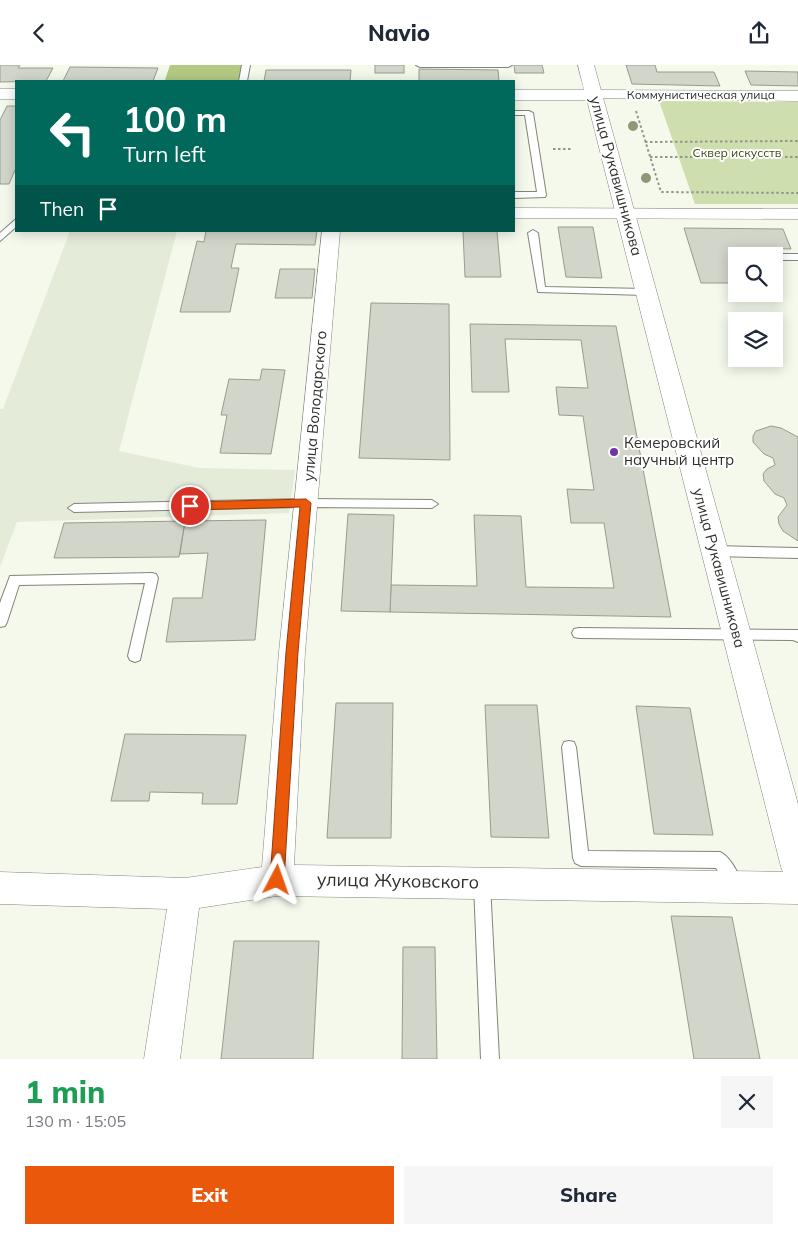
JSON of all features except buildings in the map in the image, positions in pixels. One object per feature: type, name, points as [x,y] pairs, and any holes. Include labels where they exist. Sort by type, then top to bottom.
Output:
[{"type":"street","name":"улица Рукавишникова","points":[[586,65],[737,635],[792,823],[798,867]]},
{"type":"street","points":[[0,94],[15,94]]},
{"type":"street","name":"Коммунистическая улица","points":[[515,95],[798,96]]},
{"type":"street","points":[[515,213],[797,216]]},
{"type":"street","name":"улица Володарского","points":[[277,880],[292,652],[332,232]]},
{"type":"street","name":"улица Жуковского","points":[[0,888],[186,894],[277,880],[482,881],[798,888]]},
{"type":"street","points":[[162,1059],[186,894]]},
{"type":"lane","points":[[242,80],[246,65]]},
{"type":"lane","points":[[420,65],[508,65]]},
{"type":"lane","points":[[515,113],[529,113],[542,195],[515,195]]},
{"type":"lane","points":[[0,238],[15,222]]},
{"type":"lane","points":[[533,233],[541,290],[646,292]]},
{"type":"lane","points":[[783,257],[798,257]]},
{"type":"lane","points":[[74,508],[306,503],[432,504]]},
{"type":"lane","points":[[715,551],[798,553]]},
{"type":"lane","points":[[0,622],[14,580],[152,578],[135,656]]},
{"type":"lane","points":[[579,633],[798,637]]},
{"type":"lane","points":[[569,747],[581,858],[720,861],[736,887]]},
{"type":"lane","points":[[482,881],[490,1059]]},
{"type":"path","points":[[635,109],[661,192],[798,193]]},
{"type":"path","points":[[646,142],[798,141]]},
{"type":"path","points":[[650,157],[798,157]]},
{"type":"shaded area","points":[[70,232],[177,232],[119,451],[199,468],[295,470],[289,513],[17,522],[0,567],[0,409],[3,409]]},
{"type":"green space","points":[[170,65],[244,65],[245,78],[242,80],[165,80]]},
{"type":"green space","name":"Сквер искусств","points":[[659,101],[798,102],[798,204],[695,204]]},
{"type":"place","name":"Кемеровский научный центр","points":[[614,452]]},
{"type":"route","points":[[190,506],[306,503],[292,652],[277,880]]}]
